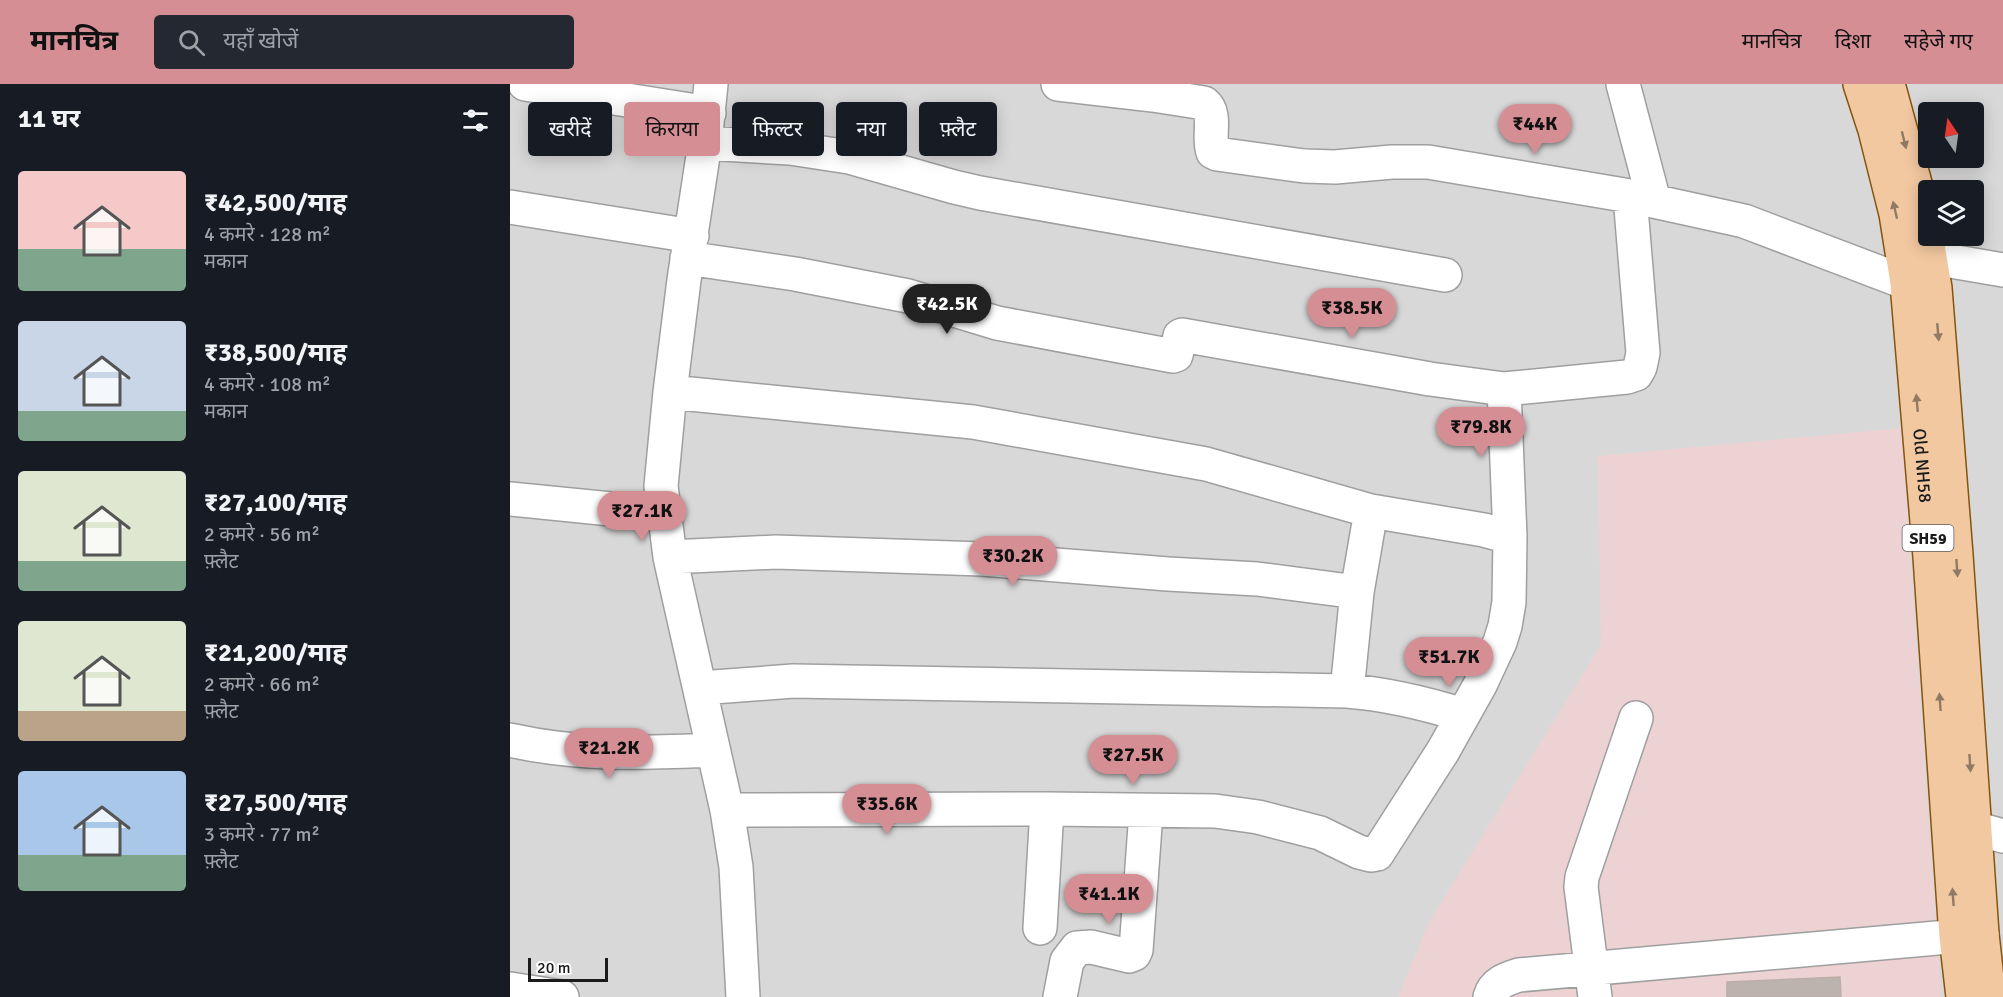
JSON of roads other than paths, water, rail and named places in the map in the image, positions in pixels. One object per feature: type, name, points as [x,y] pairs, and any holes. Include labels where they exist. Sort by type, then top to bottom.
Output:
[{"type":"main road","name":"Old NH58","points":[[1860,84],[1875,130],[1896,214],[1918,270],[1989,832],[1969,935],[1963,997]]},
{"type":"main road","name":"Old NH58","points":[[1888,84],[1922,209],[1918,270],[1931,568],[1969,935],[1989,997]]},
{"type":"street","points":[[525,84],[639,102]]},
{"type":"street","points":[[1058,84],[1153,89],[1208,106],[1211,113],[1210,145],[1213,152],[1217,154],[1335,167],[1392,162],[1457,165],[1500,175],[1642,199],[1744,221],[1918,270],[2003,270]]},
{"type":"street","points":[[510,207],[690,247],[795,274],[908,296],[997,323],[1175,356],[1182,335],[1504,389],[1627,377],[1636,374],[1643,353],[1642,199],[1623,84]]},
{"type":"street","points":[[720,118],[790,148],[849,157],[980,193],[1445,274]]},
{"type":"street","points":[[703,156],[670,392],[662,471],[663,510],[670,557],[727,810],[737,888],[743,997]]},
{"type":"street","points":[[727,810],[1215,811],[1258,817],[1320,833],[1364,854],[1377,854],[1463,716],[1480,685],[1505,626],[1509,602],[1510,537],[1504,389]]},
{"type":"street","points":[[670,392],[974,422],[1206,464],[1371,511],[1484,530],[1510,537]]},
{"type":"street","points":[[510,499],[611,509],[663,510]]},
{"type":"street","points":[[1347,691],[1357,592],[1371,511]]},
{"type":"street","points":[[670,557],[776,552],[982,559],[1257,579],[1357,592]]},
{"type":"street","points":[[700,688],[793,681],[1347,691],[1375,693],[1411,700],[1463,716]]},
{"type":"street","points":[[1593,982],[1581,887],[1582,877],[1636,718]]},
{"type":"street","points":[[510,740],[543,748],[585,753],[713,750]]},
{"type":"street","points":[[1040,928],[1047,809]]},
{"type":"street","points":[[1060,997],[1067,961],[1077,948],[1091,947],[1129,956],[1136,950],[1146,812]]},
{"type":"street","points":[[1490,997],[1503,980],[1519,975],[1593,982],[1969,935]]},
{"type":"street","points":[[510,989],[562,997]]}]
